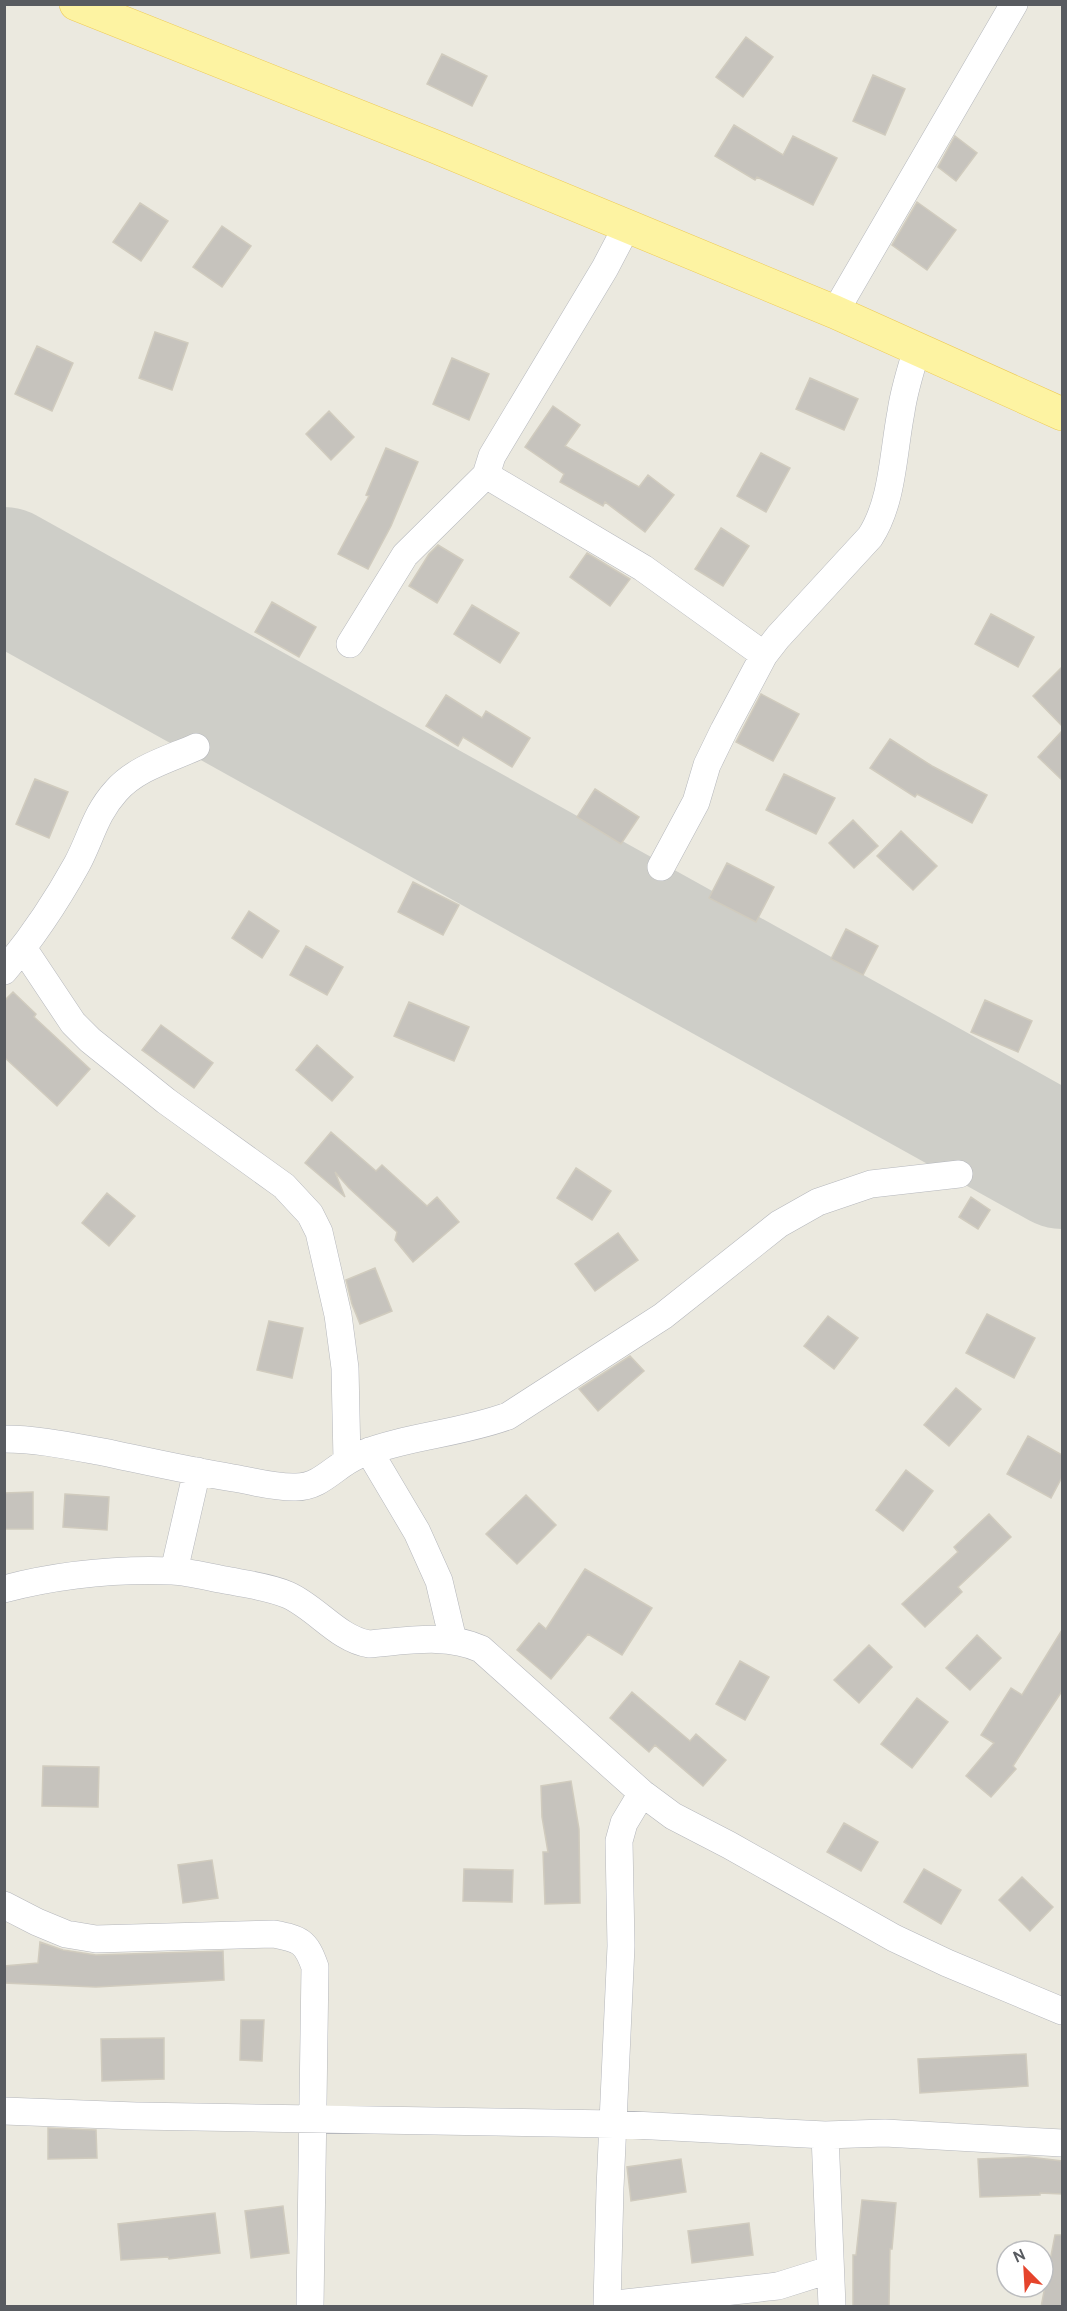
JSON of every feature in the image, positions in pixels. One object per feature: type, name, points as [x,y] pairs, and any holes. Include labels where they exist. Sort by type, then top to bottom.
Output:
[{"type":"main road","points":[[76,4],[425,142],[835,312],[1062,414]]},
{"type":"street","points":[[835,312],[1014,4]]},
{"type":"street","points":[[350,644],[405,555],[486,476],[492,456],[605,268],[627,226]]},
{"type":"street","points":[[662,867],[696,801],[707,765],[724,730],[765,655],[778,637],[870,537],[880,522],[901,408],[917,349]]},
{"type":"street","points":[[486,476],[643,568],[765,655]]},
{"type":"street","points":[[4,971],[23,948],[62,890],[79,861],[94,821],[116,790],[136,774],[196,747]]},
{"type":"street","points":[[23,948],[73,1023],[90,1040],[166,1101],[284,1186],[310,1214],[319,1232],[338,1315],[358,1455],[421,1542],[439,1581],[453,1640]]},
{"type":"street","points":[[4,1439],[26,1439],[61,1444],[294,1488],[317,1484],[358,1455],[405,1440],[486,1424],[508,1416],[663,1316],[779,1224],[818,1202],[871,1184],[959,1174]]},
{"type":"street","points":[[174,1571],[197,1471]]},
{"type":"street","points":[[4,1589],[64,1577],[100,1573],[174,1571],[272,1588],[315,1610],[357,1642],[369,1644],[453,1640],[481,1649],[642,1793],[673,1816],[894,1938],[947,1963],[1062,2011]]},
{"type":"street","points":[[642,1793],[624,1822],[619,1841],[621,1946],[607,2306],[778,2286],[829,2270]]},
{"type":"street","points":[[4,1905],[66,1934],[96,1939],[274,1934],[296,1938],[307,1947],[315,1967],[310,2307]]},
{"type":"street","points":[[4,2111],[136,2116],[614,2124],[825,2135],[885,2133],[1062,2143]]},
{"type":"street","points":[[825,2135],[832,2307]]},
{"type":"building","points":[[746,37],[773,57],[743,97],[716,77]]},
{"type":"building","points":[[442,54],[487,76],[472,106],[427,84]]},
{"type":"building","points":[[873,75],[905,89],[885,135],[853,121]]},
{"type":"building","points":[[734,125],[783,155],[793,136],[837,158],[813,205],[757,177],[755,180],[715,156]]},
{"type":"building","points":[[955,136],[977,153],[956,181],[938,167]]},
{"type":"building","points":[[917,202],[956,230],[927,270],[892,245]]},
{"type":"building","points":[[140,203],[168,221],[141,261],[113,242]]},
{"type":"building","points":[[222,226],[251,246],[222,287],[193,267]]},
{"type":"building","points":[[155,332],[188,343],[172,390],[139,378]]},
{"type":"building","points":[[37,346],[73,363],[52,411],[15,394]]},
{"type":"building","points":[[452,358],[489,374],[469,420],[433,404]]},
{"type":"building","points":[[810,378],[858,399],[844,430],[796,409]]},
{"type":"building","points":[[553,406],[580,425],[565,446],[639,487],[648,475],[674,495],[645,532],[605,502],[603,506],[560,482],[564,474],[525,447]]},
{"type":"building","points":[[329,411],[354,437],[331,460],[306,434]]},
{"type":"building","points":[[386,448],[418,462],[391,526],[368,569],[338,554],[369,496],[366,495]]},
{"type":"building","points":[[761,453],[790,468],[766,512],[737,496]]},
{"type":"building","points":[[721,528],[749,546],[723,586],[695,569]]},
{"type":"building","points":[[438,545],[463,560],[437,603],[409,586],[429,554]]},
{"type":"building","points":[[587,553],[630,579],[610,606],[570,577]]},
{"type":"building","points":[[272,602],[316,627],[299,657],[255,632]]},
{"type":"building","points":[[472,605],[519,633],[500,663],[454,634]]},
{"type":"building","points":[[991,614],[1034,637],[1018,667],[975,644]]},
{"type":"building","points":[[1062,667],[1062,726],[1033,696]]},
{"type":"building","points":[[761,694],[799,714],[773,761],[736,742]]},
{"type":"building","points":[[446,695],[482,718],[486,711],[530,738],[512,767],[463,737],[458,746],[426,726]]},
{"type":"building","points":[[1062,731],[1062,780],[1038,757]]},
{"type":"building","points":[[890,739],[932,766],[987,795],[972,823],[917,794],[915,797],[870,768]]},
{"type":"building","points":[[784,774],[835,798],[816,834],[766,810]]},
{"type":"building","points":[[35,779],[68,792],[49,838],[16,824]]},
{"type":"building","points":[[595,789],[639,817],[621,844],[577,817]]},
{"type":"building","points":[[853,820],[878,846],[854,868],[829,843]]},
{"type":"building","points":[[901,831],[937,866],[913,890],[877,856]]},
{"type":"building","points":[[727,863],[774,887],[756,922],[709,898]]},
{"type":"building","points":[[413,882],[459,905],[443,935],[398,912]]},
{"type":"building","points":[[249,911],[279,931],[262,958],[232,938]]},
{"type":"building","points":[[846,929],[878,946],[863,975],[831,959]]},
{"type":"building","points":[[306,946],[343,967],[327,995],[290,975]]},
{"type":"building","points":[[13,992],[36,1014],[34,1017],[90,1069],[57,1106],[4,1057],[4,1001]]},
{"type":"building","points":[[985,1000],[1032,1021],[1018,1052],[971,1032]]},
{"type":"building","points":[[409,1002],[469,1027],[454,1061],[394,1036]]},
{"type":"building","points":[[161,1025],[213,1063],[194,1088],[142,1050]]},
{"type":"building","points":[[317,1045],[353,1077],[332,1101],[296,1070]]},
{"type":"building","points":[[331,1132],[376,1171],[382,1165],[427,1206],[437,1197],[459,1222],[413,1262],[395,1240],[397,1232],[335,1172],[345,1197],[305,1163]]},
{"type":"building","points":[[576,1168],[611,1191],[592,1220],[557,1198]]},
{"type":"building","points":[[107,1193],[135,1216],[109,1246],[82,1223]]},
{"type":"building","points":[[971,1197],[990,1210],[978,1229],[959,1217]]},
{"type":"building","points":[[618,1233],[638,1260],[595,1291],[575,1264]]},
{"type":"building","points":[[375,1268],[392,1311],[360,1324],[346,1280]]},
{"type":"building","points":[[987,1314],[1035,1338],[1014,1378],[966,1353]]},
{"type":"building","points":[[828,1316],[858,1338],[834,1369],[804,1346]]},
{"type":"building","points":[[269,1321],[303,1328],[292,1378],[257,1370]]},
{"type":"building","points":[[630,1356],[644,1371],[598,1411],[579,1389]]},
{"type":"building","points":[[956,1388],[981,1409],[949,1446],[924,1425]]},
{"type":"building","points":[[1028,1436],[1062,1455],[1062,1477],[1051,1498],[1007,1474]]},
{"type":"building","points":[[906,1470],[933,1491],[903,1531],[876,1510]]},
{"type":"building","points":[[33,1492],[33,1529],[4,1529],[4,1493]]},
{"type":"building","points":[[65,1494],[109,1497],[107,1530],[63,1527]]},
{"type":"building","points":[[526,1495],[556,1525],[517,1564],[486,1534]]},
{"type":"building","points":[[989,1514],[1011,1537],[958,1587],[962,1592],[925,1627],[902,1604],[958,1552],[954,1547]]},
{"type":"building","points":[[585,1569],[652,1608],[622,1655],[588,1634],[551,1679],[517,1650],[539,1623],[546,1629]]},
{"type":"building","points":[[1062,1630],[1062,1691],[1013,1766],[1016,1769],[991,1797],[966,1776],[994,1743],[981,1735],[1011,1688],[1022,1695]]},
{"type":"building","points":[[977,1635],[1001,1658],[970,1690],[946,1668]]},
{"type":"building","points":[[869,1645],[892,1667],[859,1703],[834,1680]]},
{"type":"building","points":[[740,1661],[769,1677],[745,1720],[716,1704]]},
{"type":"building","points":[[632,1692],[690,1741],[696,1734],[726,1760],[703,1786],[655,1745],[649,1752],[610,1718]]},
{"type":"building","points":[[917,1698],[948,1722],[912,1768],[881,1744]]},
{"type":"building","points":[[43,1766],[99,1767],[98,1807],[42,1806]]},
{"type":"building","points":[[571,1781],[579,1829],[580,1903],[545,1904],[543,1852],[548,1852],[542,1817],[541,1786]]},
{"type":"building","points":[[844,1823],[878,1842],[861,1871],[827,1852]]},
{"type":"building","points":[[212,1860],[218,1898],[183,1903],[178,1865]]},
{"type":"building","points":[[464,1869],[513,1870],[512,1902],[463,1901]]},
{"type":"building","points":[[924,1869],[961,1890],[941,1924],[904,1902]]},
{"type":"building","points":[[1022,1877],[1053,1907],[1030,1931],[999,1900]]},
{"type":"building","points":[[40,1942],[63,1950],[96,1955],[223,1951],[224,1980],[96,1987],[4,1983],[4,1966],[38,1963]]},
{"type":"building","points":[[241,2020],[264,2020],[262,2061],[240,2060]]},
{"type":"building","points":[[164,2038],[164,2079],[102,2081],[101,2039]]},
{"type":"building","points":[[1026,2054],[1028,2086],[920,2093],[918,2059]]},
{"type":"building","points":[[48,2128],[96,2130],[97,2158],[48,2159]]},
{"type":"building","points":[[1029,2157],[1062,2161],[1062,2194],[1040,2193],[1040,2195],[980,2197],[978,2159]]},
{"type":"building","points":[[681,2159],[686,2192],[631,2201],[627,2167]]},
{"type":"building","points":[[862,2200],[896,2203],[892,2249],[890,2249],[889,2306],[853,2306],[853,2255],[856,2255]]},
{"type":"building","points":[[283,2206],[289,2253],[251,2258],[245,2211]]},
{"type":"building","points":[[215,2213],[220,2253],[169,2259],[168,2257],[121,2260],[118,2224]]},
{"type":"building","points":[[749,2223],[753,2255],[692,2263],[688,2231]]},
{"type":"building","points":[[1055,2235],[1062,2235],[1062,2307],[1041,2307],[1043,2299],[1055,2299]]},
{"type":"runway","points":[[4,574],[1062,1162]]}]
